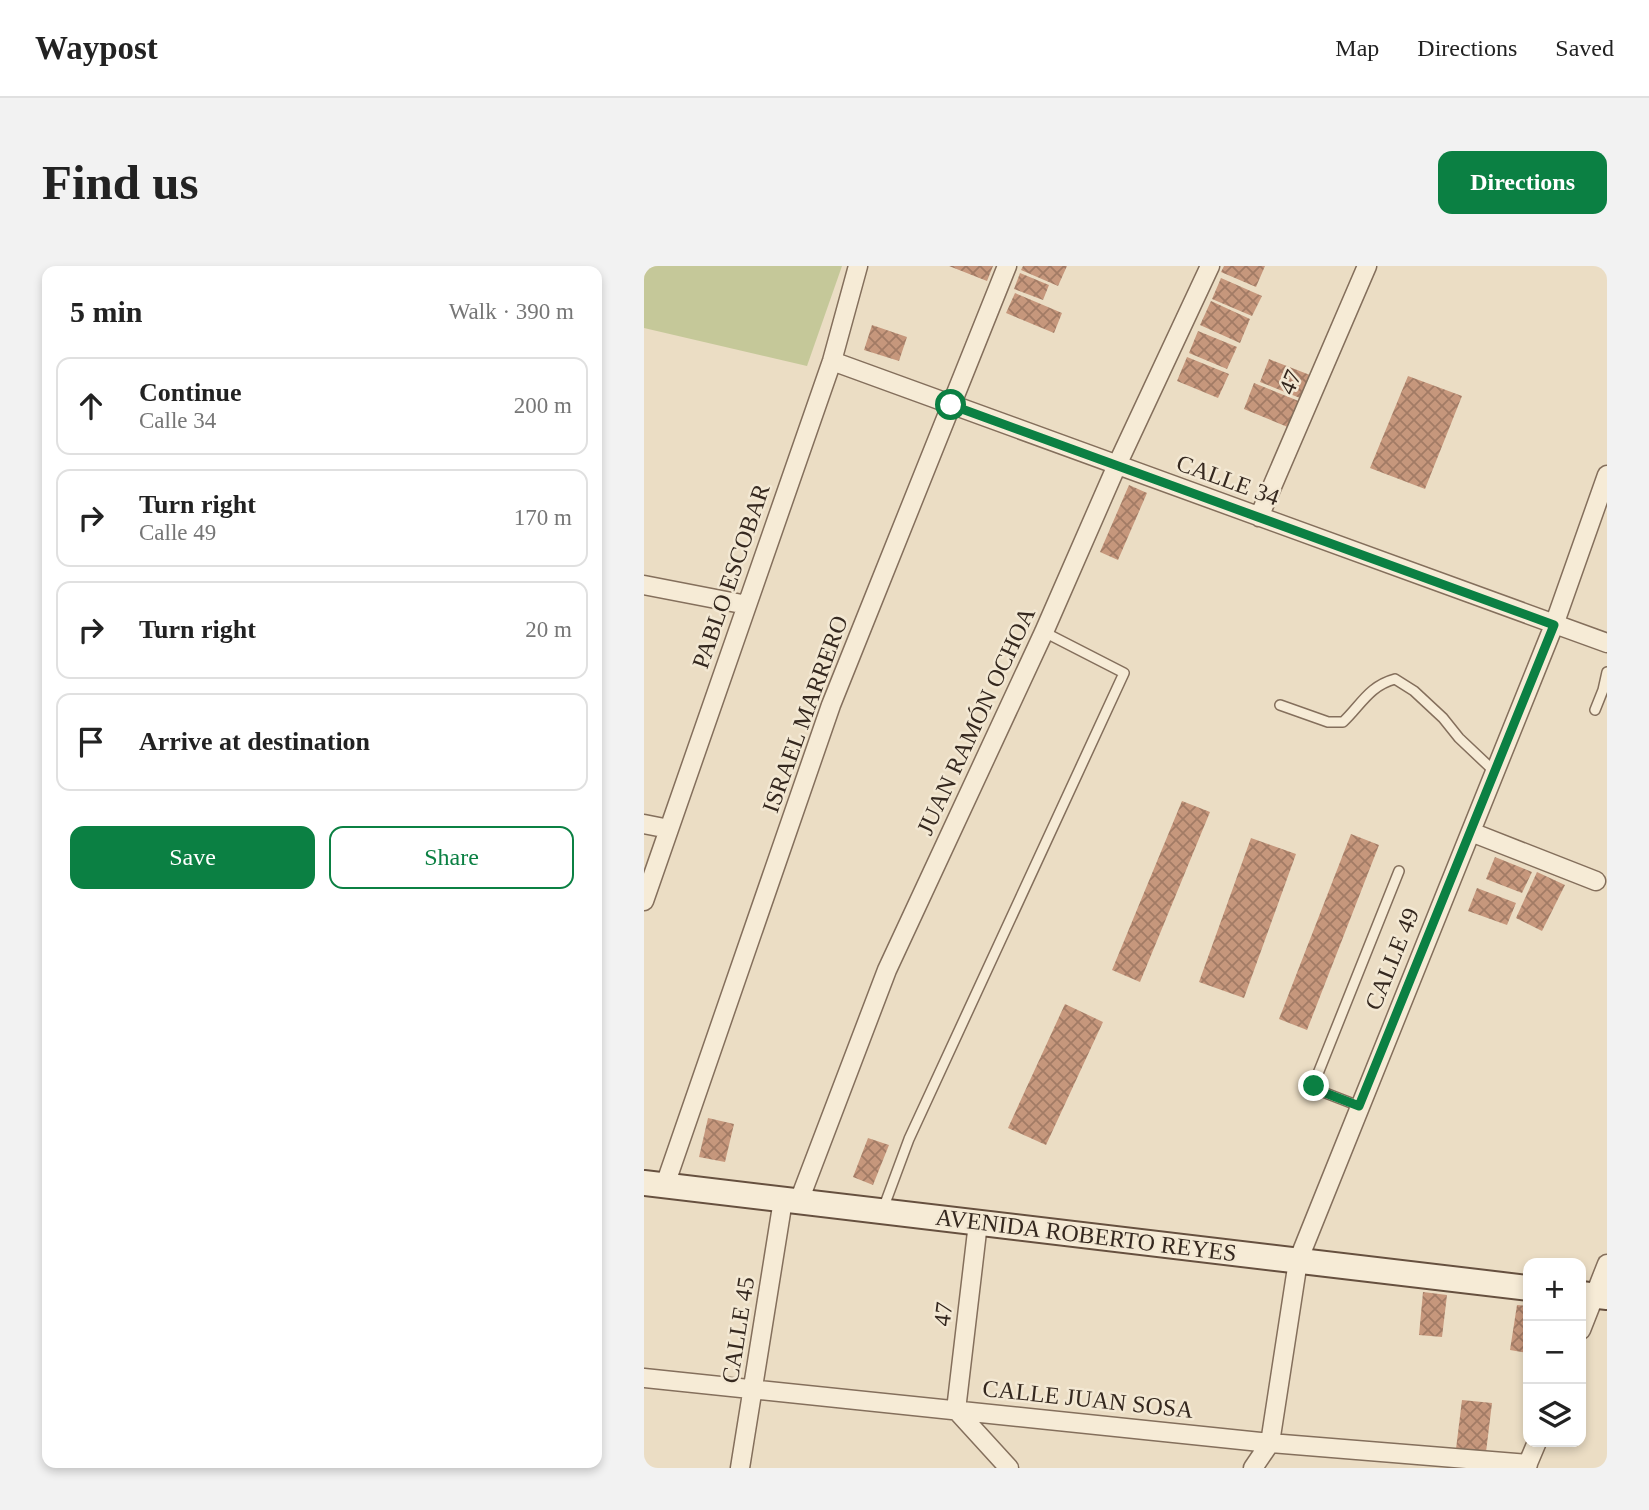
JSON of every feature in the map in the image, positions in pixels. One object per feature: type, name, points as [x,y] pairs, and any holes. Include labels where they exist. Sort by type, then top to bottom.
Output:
[{"type":"main road","name":"AVENIDA ROBERTO REYES","points":[[655,1184],[1523,1287]]},
{"type":"street","name":"PABLO ESCOBAR","points":[[644,901],[832,361],[858,266]]},
{"type":"street","name":"ISRAEL MARRERO","points":[[655,1184],[831,705],[1007,266]]},
{"type":"street","name":"JUAN RAMÓN OCHOA","points":[[791,1201],[887,970],[1210,266]]},
{"type":"street","name":"47","points":[[1259,517],[1367,266]]},
{"type":"street","name":"CALLE 34","points":[[832,361],[1607,643]]},
{"type":"street","name":"CALLE 49","points":[[1253,1468],[1270,1443],[1298,1261],[1554,625],[1607,475]]},
{"type":"street","points":[[644,585],[747,605]]},
{"type":"street","points":[[644,824],[669,829]]},
{"type":"street","points":[[1471,832],[1596,881]]},
{"type":"street","name":"CALLE 45","points":[[740,1468],[791,1201]]},
{"type":"street","name":"47","points":[[956,1410],[978,1223]]},
{"type":"street","points":[[1584,1321],[1607,1264]]},
{"type":"street","name":"CALLE JUAN SOSA","points":[[644,1378],[1270,1443],[1527,1466]]},
{"type":"street","points":[[956,1410],[1009,1468]]},
{"type":"street","points":[[1527,1466],[1535,1447]]},
{"type":"lane","points":[[882,1211],[909,1139],[1124,673],[1044,632]]},
{"type":"lane","points":[[1595,710],[1607,672]]},
{"type":"lane","points":[[1280,705],[1328,722],[1343,722],[1382,682],[1395,679],[1414,691],[1495,772]]},
{"type":"lane","points":[[1359,1106],[1315,1089],[1315,1081],[1399,871]]},
{"type":"green space","points":[[644,266],[842,266],[807,366],[644,328]]},
{"type":"building","points":[[949,266],[993,266],[987,281]]},
{"type":"building","points":[[1023,266],[1067,266],[1058,286],[1021,270]]},
{"type":"building","points":[[1224,266],[1265,266],[1256,287],[1221,272]]},
{"type":"building","points":[[1020,273],[1049,285],[1043,300],[1014,289]]},
{"type":"building","points":[[1221,278],[1262,296],[1252,316],[1212,299]]},
{"type":"building","points":[[1015,293],[1062,313],[1054,333],[1006,313]]},
{"type":"building","points":[[1211,301],[1250,319],[1240,343],[1200,325]]},
{"type":"building","points":[[872,325],[907,337],[899,361],[864,350]]},
{"type":"building","points":[[1198,331],[1237,347],[1227,369],[1189,353]]},
{"type":"building","points":[[1187,357],[1229,374],[1218,398],[1177,381]]},
{"type":"building","points":[[1269,359],[1310,375],[1300,398],[1260,382]]},
{"type":"building","points":[[1408,376],[1462,396],[1425,489],[1370,468]]},
{"type":"building","points":[[1254,383],[1301,402],[1290,428],[1244,409]]},
{"type":"building","points":[[1129,485],[1147,493],[1118,560],[1100,552]]},
{"type":"building","points":[[1182,801],[1210,812],[1140,982],[1112,970]]},
{"type":"building","points":[[1351,834],[1379,845],[1307,1030],[1279,1019]]},
{"type":"building","points":[[1251,838],[1296,854],[1244,998],[1199,982]]},
{"type":"building","points":[[1495,857],[1532,872],[1522,893],[1486,879]]},
{"type":"building","points":[[1537,872],[1565,885],[1542,931],[1516,918]]},
{"type":"building","points":[[1477,888],[1516,903],[1507,925],[1468,911]]},
{"type":"building","points":[[1065,1004],[1103,1022],[1046,1145],[1008,1128]]},
{"type":"building","points":[[708,1118],[734,1124],[725,1162],[699,1157]]},
{"type":"building","points":[[868,1138],[889,1145],[873,1185],[853,1177]]},
{"type":"building","points":[[1423,1292],[1447,1295],[1442,1337],[1419,1335]]},
{"type":"building","points":[[1517,1305],[1523,1306],[1523,1352],[1510,1350]]},
{"type":"building","points":[[1462,1400],[1492,1403],[1486,1452],[1456,1449]]},
{"type":"route","points":[[951,405],[1554,625],[1359,1106],[1315,1089],[1314,1086]]}]
